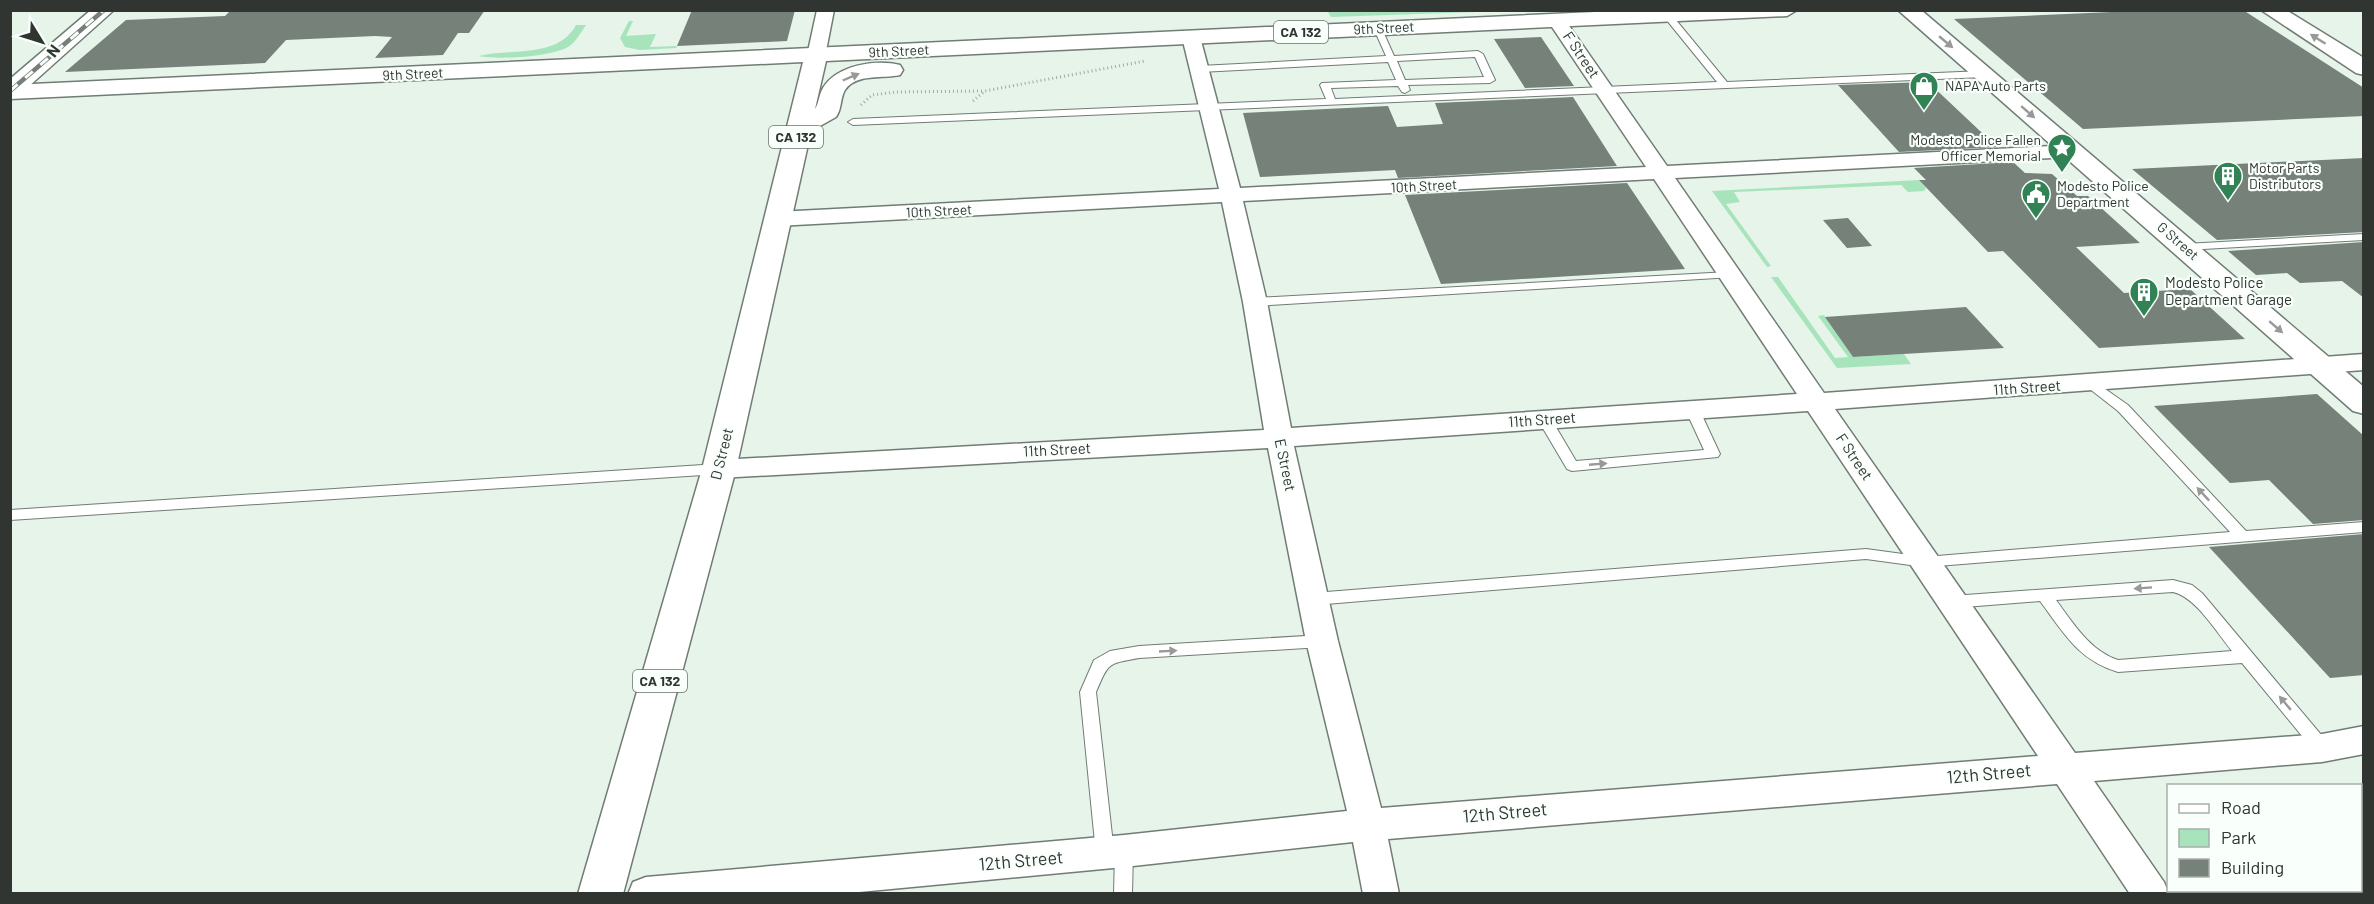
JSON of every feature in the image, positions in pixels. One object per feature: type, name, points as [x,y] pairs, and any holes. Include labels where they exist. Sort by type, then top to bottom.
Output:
[{"type":"main road","points":[[10,91],[104,10]]},
{"type":"main road","name":"9th Street","points":[[10,91],[816,56],[969,47],[1196,56],[1378,29],[1786,10]]},
{"type":"main road","name":"G Street","points":[[1908,10],[2364,404]]},
{"type":"main road","points":[[2271,10],[2358,61]]},
{"type":"main road","points":[[798,128],[828,112],[835,87],[852,75],[926,68],[969,47]]},
{"type":"main road","name":"D Street","points":[[600,894],[719,469],[816,56]]},
{"type":"street","name":"D Street","points":[[816,56],[826,10]]},
{"type":"street","name":"F Street","points":[[1557,21],[2151,894]]},
{"type":"street","name":"E Street","points":[[1196,56],[1211,108],[1255,302],[1279,438],[1322,641],[1368,825],[1381,894]]},
{"type":"street","name":"10th Street","points":[[777,219],[1231,197],[2072,151]]},
{"type":"street","name":"11th Street","points":[[719,469],[1279,438],[2091,384],[2364,362]]},
{"type":"street","name":"12th Street","points":[[646,894],[1114,852],[1368,825],[2322,748],[2364,740]]},
{"type":"lane","points":[[1668,16],[1725,86]]},
{"type":"lane","points":[[1378,29],[1410,99]]},
{"type":"lane","points":[[1196,56],[1392,58],[1478,54],[1490,80],[1325,85],[1332,103]]},
{"type":"lane","points":[[854,122],[1984,74]]},
{"type":"lane","points":[[2185,247],[2364,237]]},
{"type":"lane","points":[[1255,302],[1729,275]]},
{"type":"lane","points":[[2091,384],[2123,408],[2243,537]]},
{"type":"lane","points":[[1545,420],[1572,466],[1713,453],[1693,411]]},
{"type":"lane","points":[[10,515],[719,469]]},
{"type":"lane","points":[[1314,599],[1866,554],[1925,562],[2364,527]]},
{"type":"lane","points":[[1952,602],[2173,586],[2187,590],[2197,597],[2322,748]]},
{"type":"lane","points":[[2043,595],[2092,655],[2108,664],[2118,666],[2246,656]]},
{"type":"lane","points":[[1123,894],[1088,692],[1100,664],[1110,657],[1322,641]]},
{"type":"path","points":[[854,122],[859,107],[872,95],[896,92],[985,91],[1154,60],[1196,56]]},
{"type":"path","points":[[965,107],[985,91]]},
{"type":"green space","points":[[1505,11],[1331,17],[1328,12]]},
{"type":"green space","points":[[629,21],[633,21],[626,36],[656,34],[650,47],[677,46],[676,48],[640,50],[625,47],[620,38]]},
{"type":"green space","points":[[576,25],[586,25],[568,47],[560,50],[524,57],[479,56],[545,48],[568,36]]},
{"type":"green space","points":[[1919,180],[1926,188],[1924,191],[1908,192],[1901,185],[1734,192],[1740,202],[1726,204],[1771,266],[1767,267],[1712,191]]},
{"type":"green space","points":[[1771,277],[1778,277],[1835,358],[1848,357],[1818,316],[1824,315],[1853,357],[1904,354],[1911,364],[1837,368]]},
{"type":"building","points":[[231,10],[485,10],[469,33],[458,33],[443,55],[375,58],[392,37],[286,40],[265,63],[65,72],[126,20],[225,16]]},
{"type":"building","points":[[692,10],[795,10],[787,41],[677,46]]},
{"type":"building","points":[[2157,10],[2243,10],[2364,88],[2364,116],[2083,129],[1954,19]]},
{"type":"building","points":[[1541,37],[1574,86],[1525,88],[1494,39]]},
{"type":"building","points":[[1928,82],[1997,147],[1899,152],[1838,85]]},
{"type":"building","points":[[1573,97],[1617,166],[1398,178],[1395,170],[1260,177],[1243,113],[1388,106],[1397,127],[1443,124],[1435,103]]},
{"type":"building","points":[[2364,158],[2364,232],[2217,240],[2132,169]]},
{"type":"building","points":[[2013,162],[2025,173],[2052,174],[2077,196],[2088,196],[2140,243],[2076,247],[2124,293],[2190,289],[2245,339],[2099,348],[2003,251],[1988,252],[1919,180],[1926,180],[1914,168]]},
{"type":"building","points":[[1627,183],[1685,269],[1441,284],[1405,195]]},
{"type":"building","points":[[1848,218],[1872,246],[1847,248],[1823,220]]},
{"type":"building","points":[[2364,242],[2364,298],[2342,281],[2300,283],[2287,273],[2256,275],[2228,251]]},
{"type":"building","points":[[1966,307],[2004,348],[1853,357],[1825,317]]},
{"type":"building","points":[[2317,394],[2364,436],[2364,520],[2313,524],[2269,480],[2230,483],[2154,406]]},
{"type":"building","points":[[2364,534],[2364,675],[2330,678],[2209,547]]},
{"type":"railway","points":[[10,91],[104,10]]},
{"type":"place","name":"NAPA Auto Parts","points":[[1924,112]]},
{"type":"place","name":"Modesto Police Fallen Officer Memorial","points":[[2062,174]]},
{"type":"place","name":"Motor Parts Distributors","points":[[2228,202]]},
{"type":"place","name":"Modesto Police Department","points":[[2036,220]]},
{"type":"place","name":"Modesto Police Department Garage","points":[[2144,318]]}]
